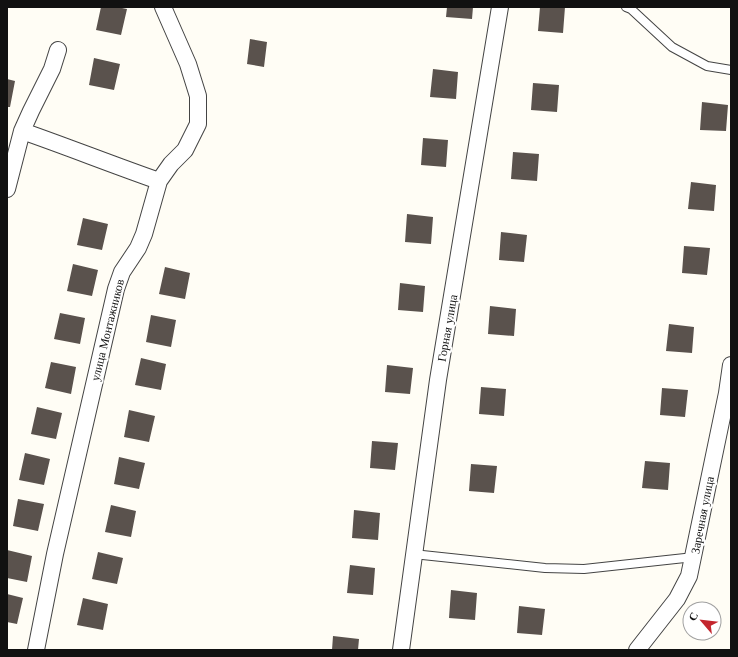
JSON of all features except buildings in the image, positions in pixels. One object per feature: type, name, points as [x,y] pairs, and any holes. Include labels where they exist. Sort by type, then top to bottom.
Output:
[{"type":"street","name":"улица Монтажников","points":[[36,650],[57,546],[116,289],[122,272],[138,248],[144,234],[159,181],[185,150],[198,124],[198,96],[188,64],[163,7]]},
{"type":"street","name":"Горная улица","points":[[401,650],[438,380],[500,7]]},
{"type":"street","points":[[7,189],[22,131],[52,69],[58,50]]},
{"type":"street","points":[[22,131],[46,138],[101,161],[159,181]]},
{"type":"street","name":"Заречная улица","points":[[637,650],[677,599],[689,576],[729,393],[731,365]]},
{"type":"lane","points":[[626,7],[631,9],[672,47],[707,66],[731,70]]},
{"type":"lane","points":[[413,554],[545,568],[584,569],[694,557]]}]
